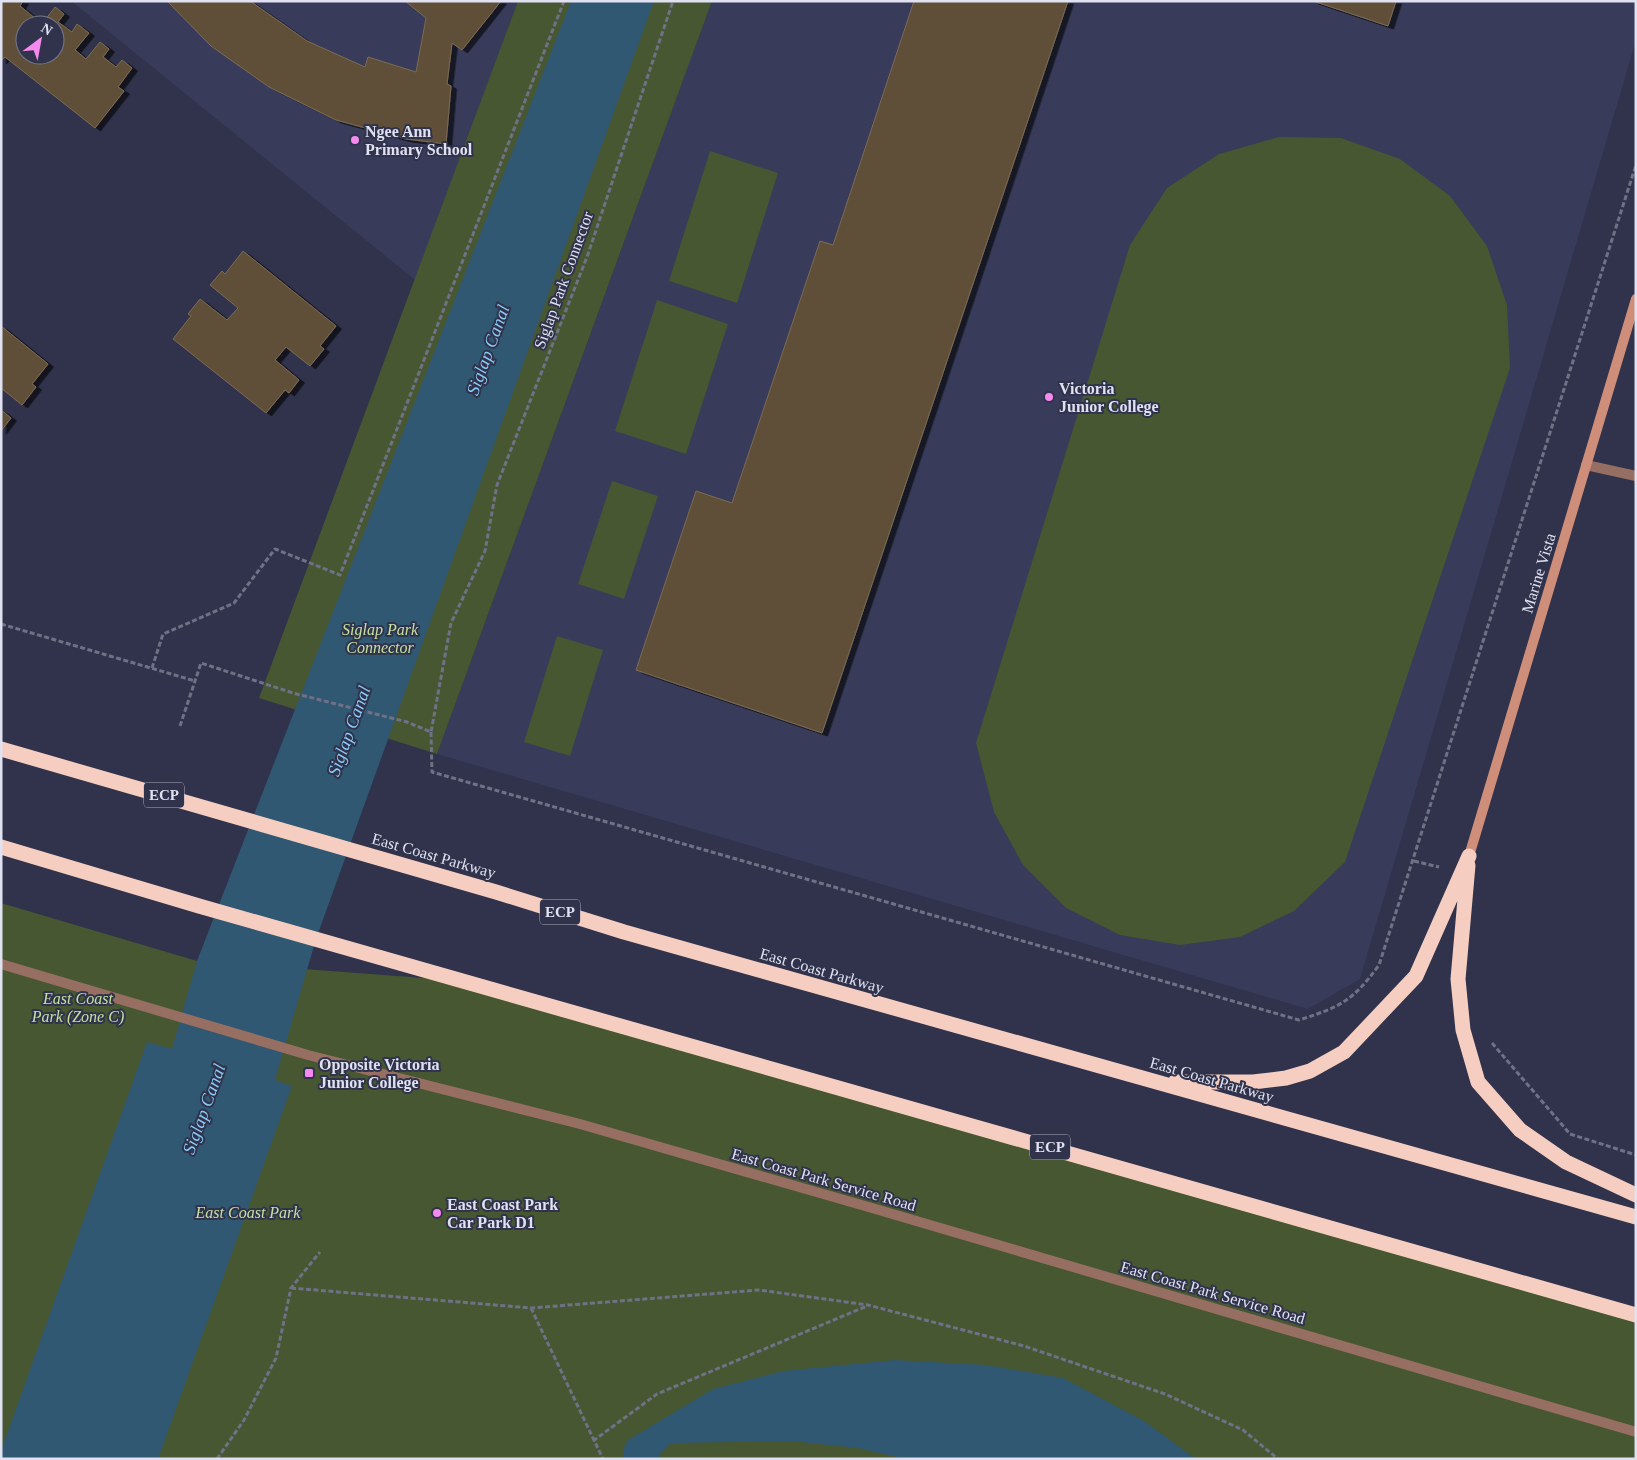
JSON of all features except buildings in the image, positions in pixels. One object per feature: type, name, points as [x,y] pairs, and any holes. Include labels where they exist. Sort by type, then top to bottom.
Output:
[{"type":"highway","name":"East Coast Parkway","points":[[1,748],[236,815],[633,935],[1636,1217]]},
{"type":"highway","name":"ECP","points":[[1,847],[68,865],[199,906],[1636,1315]]},
{"type":"highway","points":[[1156,1082],[1254,1082],[1286,1078],[1310,1071],[1344,1052],[1416,976],[1469,856]]},
{"type":"highway","points":[[1469,856],[1458,979],[1463,1030],[1478,1082],[1520,1130],[1566,1162],[1636,1195]]},
{"type":"street","name":"Marine Vista","points":[[1469,856],[1636,299]]},
{"type":"street","points":[[1586,465],[1636,476]]},
{"type":"street","name":"East Coast Park Service Road","points":[[1,964],[308,1055],[580,1124],[1636,1432]]},
{"type":"path","points":[[152,668],[163,634],[234,603],[275,549],[340,575],[564,1]]},
{"type":"path","name":"Siglap Park Connector","points":[[673,1],[587,257],[497,485],[485,551],[451,623],[431,732],[432,772],[1299,1020],[1333,1009],[1362,989],[1379,965],[1636,165]]},
{"type":"path","points":[[1,624],[195,681]]},
{"type":"path","points":[[180,726],[201,663],[293,693],[407,722],[431,732]]},
{"type":"path","points":[[1490,1041],[1570,1134],[1636,1156]]},
{"type":"path","points":[[217,1459],[244,1420],[276,1358],[291,1288],[320,1252]]},
{"type":"path","points":[[291,1288],[531,1308],[759,1290],[868,1305],[1024,1346],[1165,1394],[1243,1430],[1278,1459]]},
{"type":"path","points":[[593,1441],[657,1394],[868,1305]]},
{"type":"path","points":[[531,1308],[602,1459]]},
{"type":"shaded area","name":"Ngee Ann Primary School","points":[[71,1],[518,1],[415,280]]},
{"type":"shaded area","name":"Victoria Junior College","points":[[712,1],[1636,1],[1636,40],[1360,979],[1308,1009],[437,754]]},
{"type":"green space","name":"Siglap Park Connector","points":[[518,1],[712,1],[437,754],[259,698]]},
{"type":"green space","points":[[1279,137],[1341,138],[1400,159],[1450,196],[1487,246],[1507,305],[1510,368],[1345,862],[1294,911],[1240,937],[1180,945],[1120,935],[1066,908],[1023,865],[994,812],[976,743],[1130,245],[1167,188],[1219,154]]},
{"type":"green space","points":[[710,151],[778,173],[737,303],[669,281]]},
{"type":"green space","points":[[657,300],[728,324],[686,454],[615,431]]},
{"type":"green space","points":[[612,481],[658,496],[624,599],[578,584]]},
{"type":"green space","points":[[557,636],[603,650],[570,756],[524,742]]},
{"type":"green space","name":"East Coast Park","points":[[1,903],[197,961],[464,981],[1636,1316],[1636,1459],[1,1459]]},
{"type":"water","name":"Siglap Canal","points":[[571,1],[654,1],[316,939],[275,1080],[292,1086],[158,1459],[1,1459],[1,1451],[147,1042],[172,1049],[197,961]]},
{"type":"water","points":[[895,1360],[986,1365],[1063,1378],[1144,1421],[1196,1459],[906,1459],[858,1448],[791,1441],[672,1443],[661,1452],[659,1459],[624,1459],[623,1450],[628,1440],[713,1389],[783,1371]]},
{"type":"place","name":"Ngee Ann Primary School","points":[[355,140]]},
{"type":"place","name":"Victoria Junior College","points":[[1049,397]]},
{"type":"place","name":"Opposite Victoria Junior College","points":[[309,1073]]},
{"type":"place","name":"East Coast Park Car Park D1","points":[[437,1213]]},
{"type":"park label","name":"East Coast Park (Zone C)","points":[[78,1007]]}]
